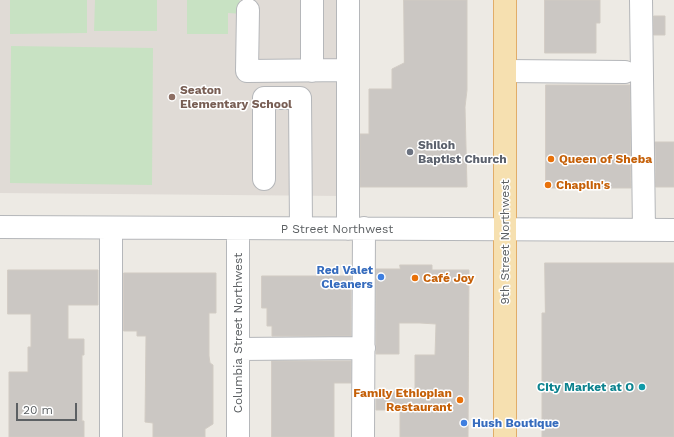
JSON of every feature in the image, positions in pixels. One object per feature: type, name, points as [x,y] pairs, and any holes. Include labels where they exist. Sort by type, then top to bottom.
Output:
[{"type":"main road","name":"9th Street Northwest","points":[[505,0],[505,437]]},
{"type":"street","points":[[312,0],[312,71]]},
{"type":"street","points":[[348,0],[348,70],[364,348],[363,437]]},
{"type":"street","points":[[641,0],[644,230]]},
{"type":"street","points":[[248,10],[246,71],[348,70]]},
{"type":"street","points":[[505,71],[624,72]]},
{"type":"street","points":[[264,179],[264,98],[300,98],[301,228]]},
{"type":"street","name":"P Street Northwest","points":[[0,227],[110,229],[301,228],[674,230]]},
{"type":"street","points":[[110,229],[111,437]]},
{"type":"street","name":"Columbia Street Northwest","points":[[238,229],[238,437]]},
{"type":"street","points":[[238,348],[364,348]]},
{"type":"shaded area","name":"Seaton Elementary School","points":[[0,0],[343,0],[343,196],[0,193]]},
{"type":"green space","points":[[10,0],[87,0],[87,33],[10,34]]},
{"type":"green space","points":[[95,0],[157,0],[157,31],[94,31]]},
{"type":"green space","points":[[187,0],[239,0],[245,6],[244,14],[228,13],[228,34],[187,34]]},
{"type":"green space","points":[[11,46],[153,48],[152,185],[10,183]]},
{"type":"building","name":"Shiloh Baptist Church","points":[[404,0],[467,0],[467,90],[465,107],[467,187],[360,187],[360,134],[369,134],[369,89],[392,89],[392,69],[404,63]]},
{"type":"building","points":[[545,0],[600,0],[600,23],[596,23],[596,53],[545,53]]},
{"type":"building","points":[[654,16],[665,16],[665,35],[654,35]]},
{"type":"building","points":[[546,85],[630,85],[631,188],[546,188]]},
{"type":"building","points":[[655,142],[674,142],[674,187],[656,187]]},
{"type":"building","points":[[545,263],[674,263],[674,437],[542,437],[542,313],[545,313]]},
{"type":"building","points":[[400,265],[432,265],[432,270],[469,270],[468,437],[400,437],[400,410],[376,410],[376,391],[415,391],[415,355],[435,355],[436,324],[420,323],[399,323],[399,354],[376,354],[376,269],[400,269]]},
{"type":"building","points":[[8,270],[98,270],[98,305],[68,305],[68,339],[84,339],[84,355],[82,355],[82,421],[84,421],[84,437],[9,437],[9,372],[28,372],[28,347],[31,347],[31,314],[8,314]]},
{"type":"building","points":[[124,273],[216,273],[216,313],[209,313],[209,356],[210,363],[213,365],[213,424],[205,429],[205,437],[153,437],[153,423],[145,422],[146,336],[137,336],[137,331],[124,331]]},
{"type":"building","points":[[262,276],[351,276],[351,336],[272,336],[272,326],[267,326],[267,308],[262,308]]},
{"type":"building","points":[[272,361],[351,361],[351,383],[334,383],[334,437],[272,437]]},
{"type":"place","name":"Seaton Elementary School","points":[[172,97]]},
{"type":"place","name":"Shiloh Baptist Church","points":[[410,152]]},
{"type":"place","name":"Queen of Sheba","points":[[551,159]]},
{"type":"place","name":"Chaplin's","points":[[548,185]]},
{"type":"place","name":"Red Valet Cleaners","points":[[381,277]]},
{"type":"place","name":"Café Joy","points":[[415,278]]},
{"type":"place","name":"City Market at O","points":[[642,387]]},
{"type":"place","name":"Family Ethiopian Restaurant","points":[[460,400]]},
{"type":"place","name":"Hush Boutique","points":[[464,423]]}]
